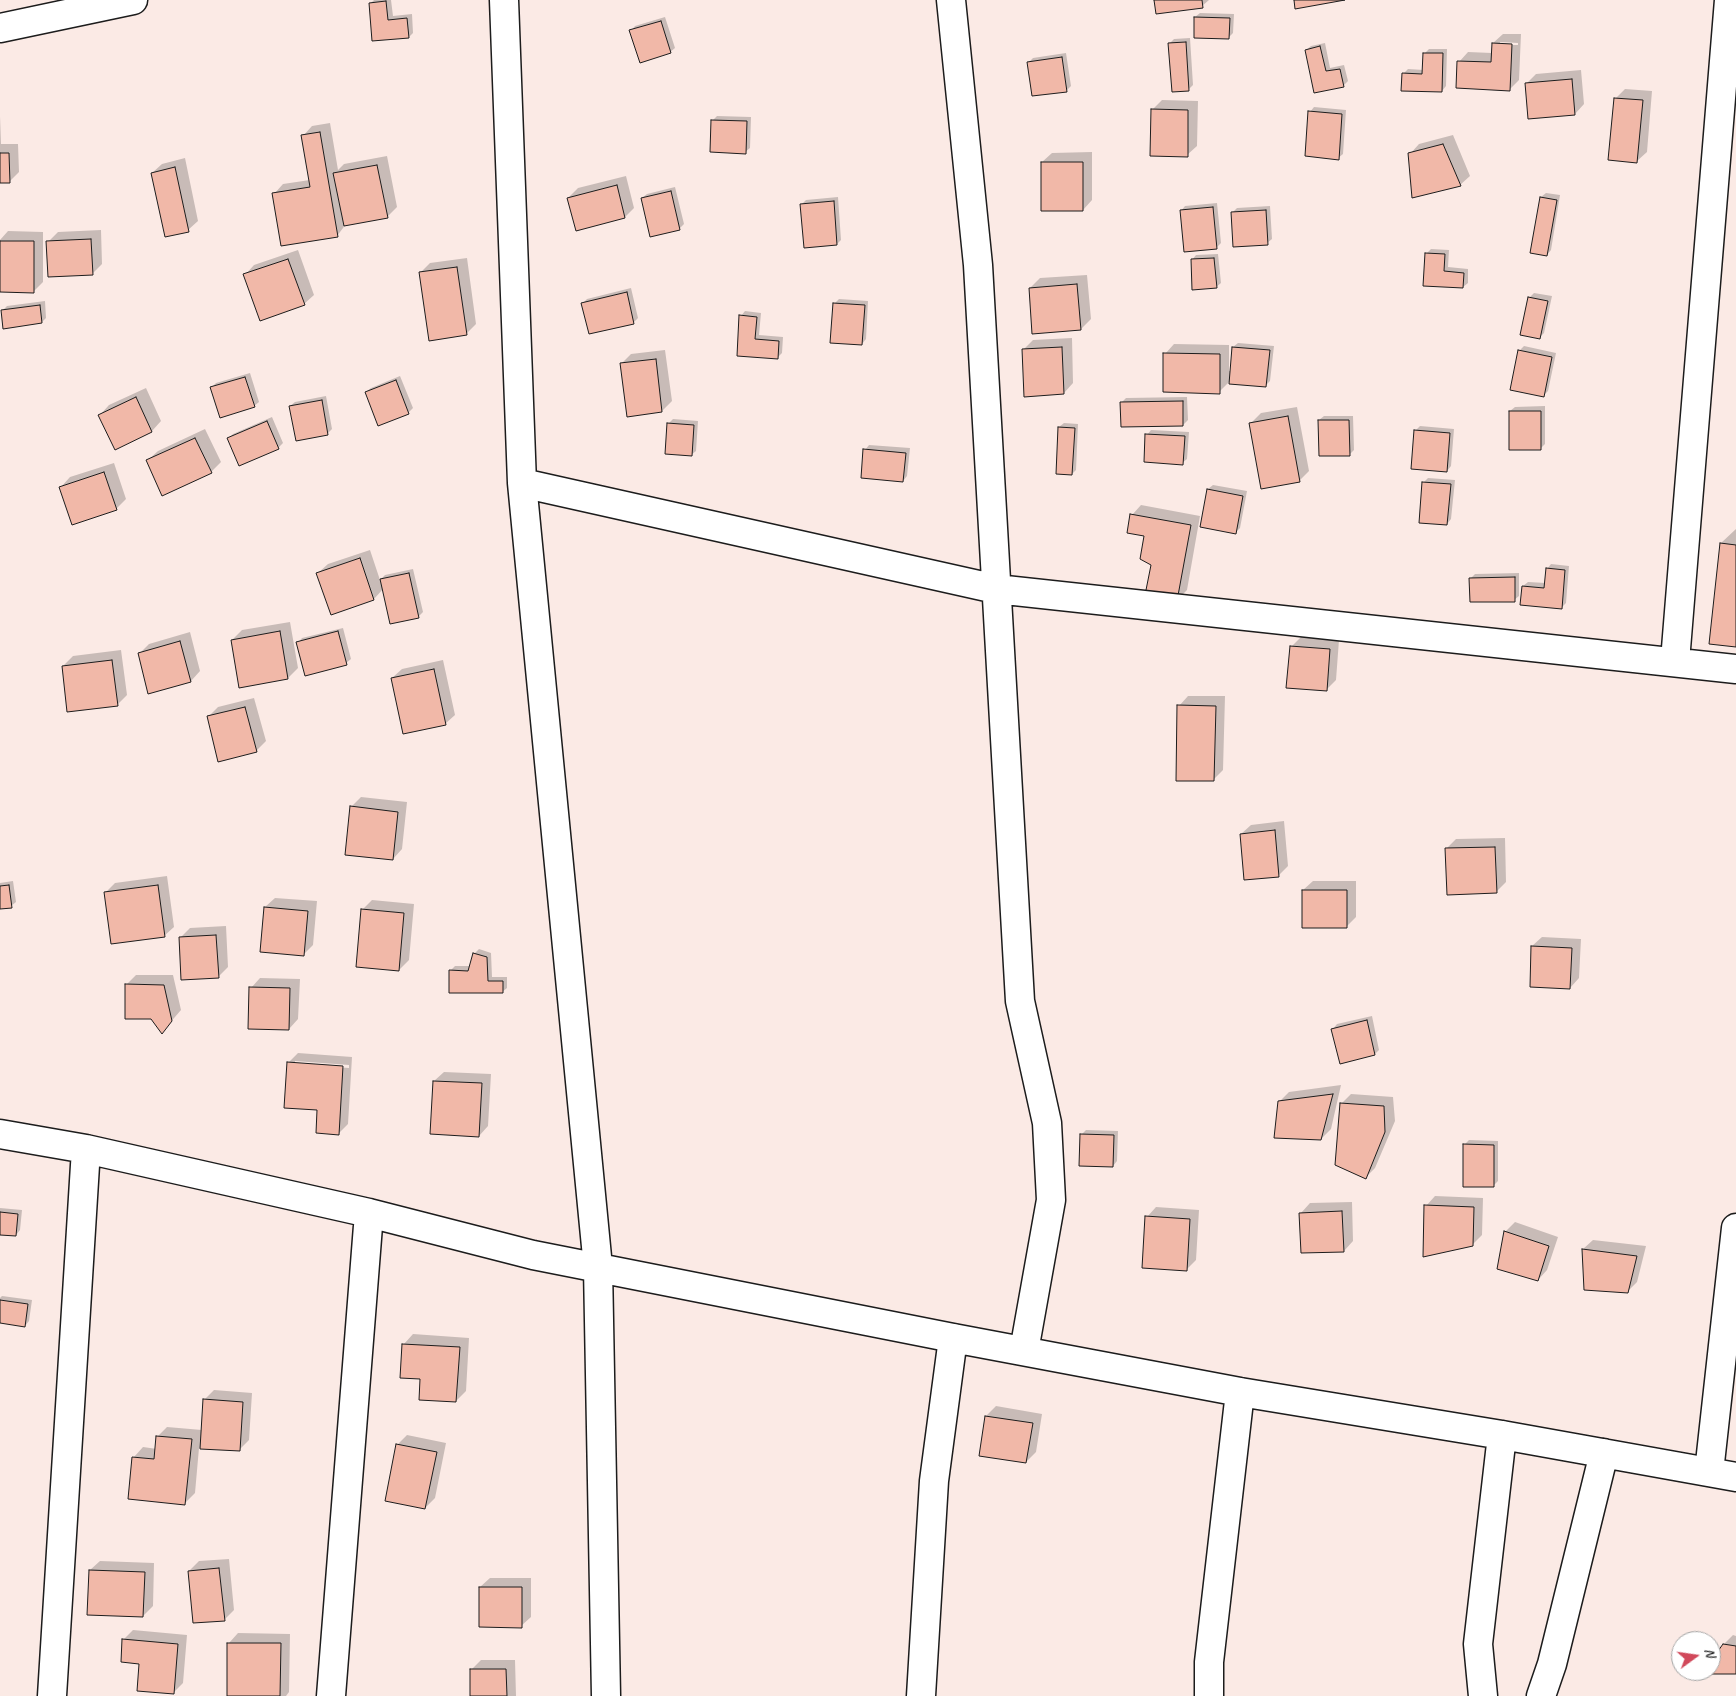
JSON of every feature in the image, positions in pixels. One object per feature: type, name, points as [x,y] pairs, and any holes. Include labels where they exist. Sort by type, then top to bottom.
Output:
[{"type":"street","points":[[0,28],[133,0]]},
{"type":"street","points":[[504,0],[522,483],[598,1267],[606,1696]]},
{"type":"street","points":[[951,0],[978,265],[1020,1001],[1047,1123],[1051,1200],[1024,1351]]},
{"type":"street","points":[[1675,661],[1729,0]]},
{"type":"street","points":[[522,483],[996,590],[1736,669]]},
{"type":"street","points":[[0,1134],[86,1150],[368,1213],[533,1255],[953,1338],[1240,1392],[1502,1435],[1736,1477]]},
{"type":"street","points":[[52,1696],[86,1150]]},
{"type":"street","points":[[331,1696],[368,1213]]},
{"type":"street","points":[[1709,1472],[1736,1228]]},
{"type":"street","points":[[921,1696],[934,1481],[953,1338]]},
{"type":"street","points":[[1209,1696],[1209,1662],[1240,1392]]},
{"type":"street","points":[[1483,1696],[1478,1644],[1502,1435]]},
{"type":"street","points":[[1542,1696],[1552,1664],[1604,1454]]},
{"type":"building","points":[[1154,0],[1202,0],[1203,8],[1156,14]]},
{"type":"building","points":[[1294,0],[1345,0],[1295,9]]},
{"type":"building","points":[[386,1],[388,20],[407,18],[409,38],[372,41],[369,3]]},
{"type":"building","points":[[1194,17],[1230,18],[1229,39],[1194,38]]},
{"type":"building","points":[[661,21],[671,53],[640,63],[629,30]]},
{"type":"building","points":[[1186,42],[1189,91],[1172,92],[1168,43]]},
{"type":"building","points":[[1492,43],[1512,44],[1510,91],[1456,88],[1457,61],[1491,62]]},
{"type":"building","points":[[1320,46],[1326,71],[1340,69],[1344,87],[1314,93],[1305,50]]},
{"type":"building","points":[[1423,53],[1443,53],[1442,92],[1401,91],[1402,73],[1422,74]]},
{"type":"building","points":[[1062,57],[1067,92],[1032,96],[1027,62]]},
{"type":"building","points":[[1572,79],[1575,115],[1528,119],[1525,83]]},
{"type":"building","points":[[1614,98],[1643,100],[1637,163],[1608,160]]},
{"type":"building","points":[[1151,109],[1188,110],[1188,157],[1150,156]]},
{"type":"building","points":[[1308,111],[1342,114],[1339,160],[1305,156]]},
{"type":"building","points":[[711,120],[747,121],[746,154],[710,152]]},
{"type":"building","points":[[320,132],[338,237],[281,246],[272,193],[310,187],[301,135]]},
{"type":"building","points":[[1443,144],[1461,186],[1412,198],[1408,153]]},
{"type":"building","points":[[0,153],[9,153],[10,183],[0,183]]},
{"type":"building","points":[[1041,162],[1083,162],[1083,211],[1041,211]]},
{"type":"building","points":[[377,165],[388,218],[344,226],[333,173]]},
{"type":"building","points":[[175,167],[189,232],[165,237],[151,173]]},
{"type":"building","points":[[617,185],[625,218],[576,231],[567,198]]},
{"type":"building","points":[[671,191],[680,230],[650,237],[641,198]]},
{"type":"building","points":[[1540,197],[1557,200],[1547,256],[1530,253]]},
{"type":"building","points":[[834,201],[837,245],[804,248],[800,204]]},
{"type":"building","points":[[1213,207],[1217,249],[1184,252],[1180,210]]},
{"type":"building","points":[[1266,210],[1268,245],[1233,247],[1231,212]]},
{"type":"building","points":[[91,239],[93,275],[48,277],[46,241]]},
{"type":"building","points":[[0,241],[34,241],[34,293],[0,292]]},
{"type":"building","points":[[1425,253],[1445,254],[1444,271],[1464,273],[1463,288],[1423,286]]},
{"type":"building","points":[[1214,258],[1217,288],[1192,290],[1191,259]]},
{"type":"building","points":[[288,259],[305,305],[260,321],[243,274]]},
{"type":"building","points":[[457,267],[467,335],[429,341],[419,272]]},
{"type":"building","points":[[1077,284],[1081,330],[1032,334],[1029,288]]},
{"type":"building","points":[[627,292],[634,324],[589,334],[581,303]]},
{"type":"building","points":[[1528,297],[1548,301],[1540,339],[1520,335]]},
{"type":"building","points":[[833,303],[865,305],[862,345],[830,343]]},
{"type":"building","points":[[40,305],[42,323],[3,329],[1,310]]},
{"type":"building","points":[[739,315],[757,317],[755,339],[779,341],[778,359],[737,356]]},
{"type":"building","points":[[1062,347],[1064,394],[1024,397],[1022,349]]},
{"type":"building","points":[[1232,347],[1270,350],[1266,387],[1229,384]]},
{"type":"building","points":[[1518,350],[1552,357],[1544,397],[1510,390]]},
{"type":"building","points":[[1163,353],[1220,354],[1220,394],[1163,392]]},
{"type":"building","points":[[656,359],[662,412],[627,417],[620,363]]},
{"type":"building","points":[[245,377],[255,407],[220,418],[210,387]]},
{"type":"building","points":[[396,380],[409,414],[378,426],[365,392]]},
{"type":"building","points":[[136,397],[152,432],[115,450],[98,415]]},
{"type":"building","points":[[322,400],[328,435],[296,441],[289,406]]},
{"type":"building","points":[[1183,401],[1183,426],[1121,427],[1120,402]]},
{"type":"building","points":[[1509,411],[1541,411],[1541,450],[1509,450]]},
{"type":"building","points":[[1288,416],[1300,482],[1261,489],[1249,423]]},
{"type":"building","points":[[1318,420],[1349,420],[1350,456],[1319,456]]},
{"type":"building","points":[[267,421],[279,449],[239,466],[227,438]]},
{"type":"building","points":[[667,423],[694,425],[692,456],[665,454]]},
{"type":"building","points":[[1058,427],[1075,428],[1072,475],[1056,474]]},
{"type":"building","points":[[1414,430],[1450,433],[1447,472],[1411,469]]},
{"type":"building","points":[[1145,434],[1185,436],[1183,465],[1144,462]]},
{"type":"building","points":[[195,438],[212,473],[162,496],[146,460]]},
{"type":"building","points":[[863,449],[906,453],[903,482],[861,478]]},
{"type":"building","points":[[104,472],[117,510],[72,525],[59,487]]},
{"type":"building","points":[[1422,482],[1451,484],[1447,525],[1419,523]]},
{"type":"building","points":[[1207,489],[1243,496],[1236,534],[1200,527]]},
{"type":"building","points":[[1130,514],[1191,525],[1177,601],[1145,595],[1151,565],[1140,559],[1144,536],[1127,533]]},
{"type":"building","points":[[1720,543],[1736,545],[1736,647],[1709,644]]},
{"type":"building","points":[[360,558],[374,600],[331,615],[316,573]]},
{"type":"building","points":[[1546,568],[1565,570],[1562,609],[1520,605],[1522,586],[1544,588]]},
{"type":"building","points":[[409,573],[419,618],[390,624],[380,579]]},
{"type":"building","points":[[1515,577],[1515,602],[1470,602],[1469,578]]},
{"type":"building","points":[[280,631],[288,679],[239,688],[231,640]]},
{"type":"building","points":[[338,631],[347,665],[305,676],[296,642]]},
{"type":"building","points":[[180,641],[191,682],[148,694],[138,653]]},
{"type":"building","points":[[1290,646],[1330,649],[1327,691],[1286,688]]},
{"type":"building","points":[[112,660],[118,706],[67,712],[62,666]]},
{"type":"building","points":[[434,669],[446,725],[403,734],[391,678]]},
{"type":"building","points":[[1177,705],[1216,706],[1214,781],[1176,781]]},
{"type":"building","points":[[245,707],[257,752],[218,762],[207,716]]},
{"type":"building","points":[[350,806],[398,812],[393,860],[345,855]]},
{"type":"building","points":[[1275,830],[1279,877],[1244,880],[1240,834]]},
{"type":"building","points":[[1495,847],[1497,893],[1447,895],[1445,848]]},
{"type":"building","points":[[9,885],[12,908],[0,909],[0,886]]},
{"type":"building","points":[[158,885],[165,937],[111,944],[104,892]]},
{"type":"building","points":[[1302,890],[1347,890],[1347,928],[1302,928]]},
{"type":"building","points":[[264,907],[308,911],[304,956],[260,952]]},
{"type":"building","points":[[361,909],[404,913],[399,971],[356,967]]},
{"type":"building","points":[[216,935],[219,978],[181,980],[179,937]]},
{"type":"building","points":[[1531,946],[1572,948],[1570,989],[1530,987]]},
{"type":"building","points":[[473,953],[487,957],[488,981],[503,981],[503,993],[449,993],[449,970],[468,971]]},
{"type":"building","points":[[125,984],[164,985],[172,1021],[162,1034],[151,1019],[125,1019]]},
{"type":"building","points":[[249,987],[290,988],[289,1030],[248,1029]]},
{"type":"building","points":[[1367,1020],[1375,1055],[1340,1064],[1331,1029]]},
{"type":"building","points":[[287,1062],[343,1066],[339,1135],[316,1133],[317,1110],[284,1108]]},
{"type":"building","points":[[433,1081],[482,1083],[479,1137],[430,1134]]},
{"type":"building","points":[[1333,1094],[1321,1140],[1274,1138],[1278,1101]]},
{"type":"building","points":[[1340,1103],[1384,1106],[1385,1132],[1366,1179],[1335,1165]]},
{"type":"building","points":[[1080,1134],[1114,1135],[1113,1167],[1079,1166]]},
{"type":"building","points":[[1463,1144],[1494,1145],[1494,1187],[1463,1187]]},
{"type":"building","points":[[1424,1205],[1474,1207],[1473,1246],[1423,1257]]},
{"type":"building","points":[[1342,1211],[1344,1252],[1301,1253],[1299,1213]]},
{"type":"building","points":[[0,1212],[18,1214],[16,1236],[0,1235]]},
{"type":"building","points":[[1145,1216],[1190,1219],[1187,1271],[1142,1268]]},
{"type":"building","points":[[1504,1231],[1549,1246],[1538,1281],[1497,1269]]},
{"type":"building","points":[[1582,1249],[1637,1256],[1628,1293],[1584,1290]]},
{"type":"building","points":[[0,1300],[28,1304],[25,1327],[0,1323]]},
{"type":"building","points":[[402,1344],[460,1347],[456,1402],[419,1400],[420,1379],[400,1378]]},
{"type":"building","points":[[203,1399],[243,1402],[240,1451],[200,1449]]},
{"type":"building","points":[[985,1416],[1033,1423],[1026,1463],[979,1456]]},
{"type":"building","points":[[156,1436],[192,1439],[185,1505],[128,1499],[132,1457],[154,1459]]},
{"type":"building","points":[[396,1444],[437,1452],[425,1509],[385,1501]]},
{"type":"building","points":[[219,1568],[225,1621],[193,1623],[188,1571]]},
{"type":"building","points":[[89,1570],[145,1572],[143,1617],[87,1615]]},
{"type":"building","points":[[479,1587],[522,1587],[522,1628],[479,1627]]},
{"type":"building","points":[[122,1639],[178,1644],[174,1694],[137,1691],[139,1664],[121,1662]]},
{"type":"building","points":[[227,1643],[281,1643],[280,1696],[227,1696]]},
{"type":"building","points":[[1723,1644],[1736,1646],[1736,1674],[1721,1674],[1721,1647]]},
{"type":"building","points":[[470,1669],[506,1669],[507,1696],[470,1696]]}]
